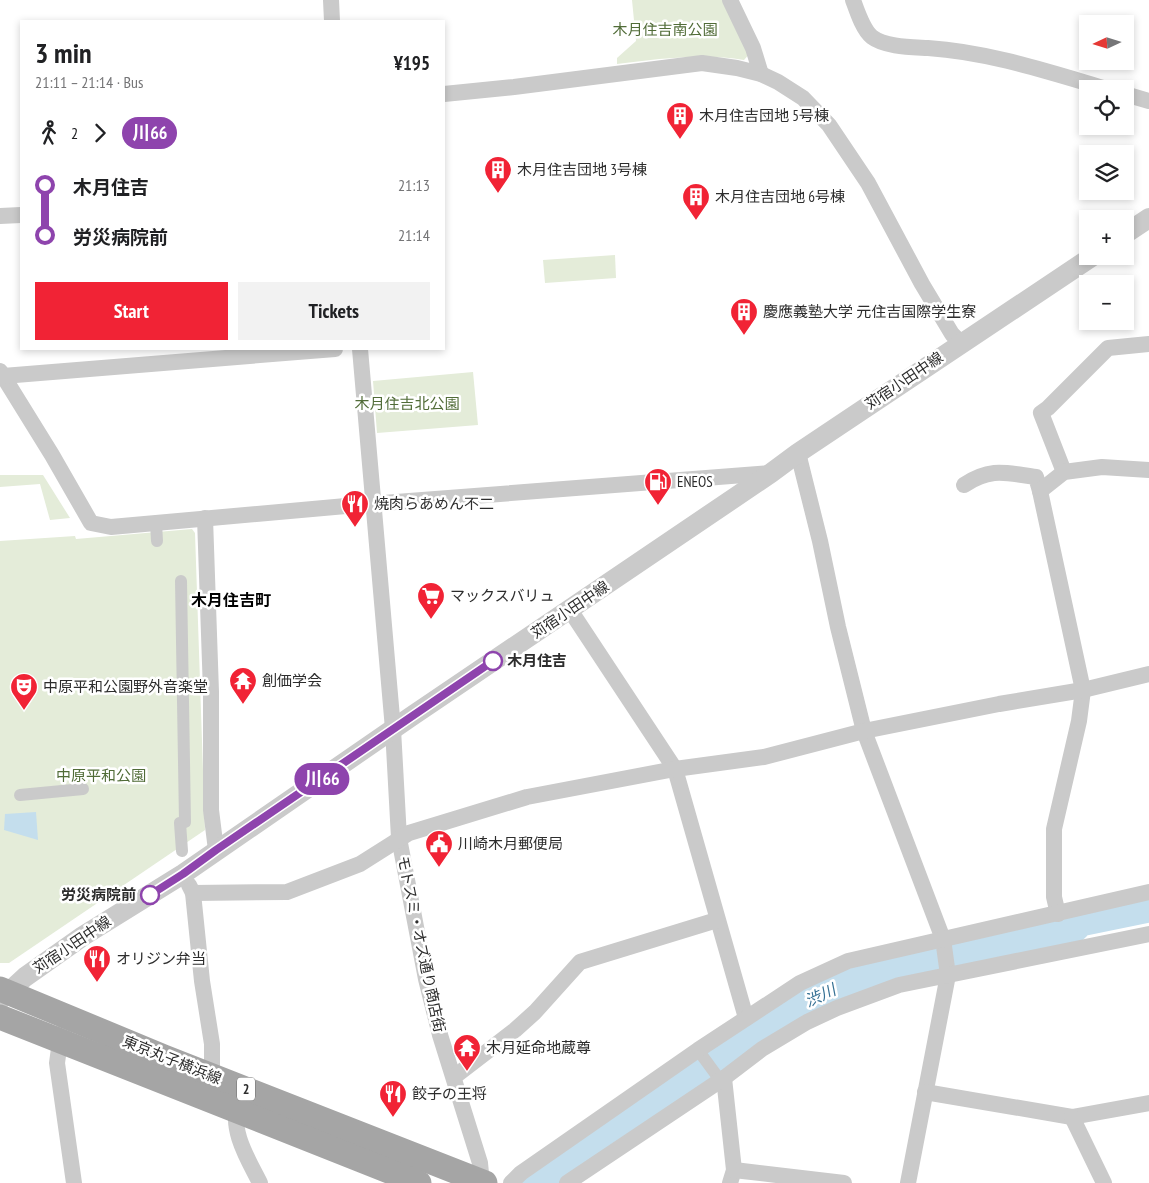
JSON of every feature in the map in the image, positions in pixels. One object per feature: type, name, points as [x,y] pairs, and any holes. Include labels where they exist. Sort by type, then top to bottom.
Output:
[{"type":"main road","name":"東京丸子横浜線","points":[[3,994],[212,1075],[241,1099],[419,1183]]},
{"type":"main road","name":"東京丸子横浜線","points":[[0,1017],[60,1041],[241,1099],[483,1183]]},
{"type":"street","points":[[331,0],[332,20]]},
{"type":"street","points":[[730,0],[753,48],[761,74]]},
{"type":"street","points":[[852,0],[860,20],[872,37],[894,46],[957,50],[1079,81]]},
{"type":"street","points":[[445,94],[702,63],[737,68],[761,74],[778,82],[803,98],[829,125],[868,183],[922,284],[952,334],[961,343]]},
{"type":"street","points":[[1134,97],[1149,101]]},
{"type":"street","points":[[0,216],[20,215]]},
{"type":"street","points":[[1134,228],[1149,218]]},
{"type":"street","name":"苅宿小田中線","points":[[3,994],[69,946],[183,874],[798,452],[1079,265]]},
{"type":"street","points":[[1064,472],[1041,413],[1108,348],[1149,344]]},
{"type":"street","points":[[321,350],[1,373],[52,455],[91,523],[111,527],[770,473]]},
{"type":"street","name":"モトスミ・オズ通り商店街","points":[[360,350],[393,729],[399,838],[426,979],[440,1035],[480,1163],[483,1183]]},
{"type":"street","points":[[798,452],[864,731],[944,939],[948,974],[908,1183]]},
{"type":"street","points":[[1040,491],[1064,472],[1102,467],[1149,470]]},
{"type":"street","points":[[964,485],[973,478],[991,473],[1011,472],[1036,477],[1040,491],[1083,690],[1079,721],[1054,829],[1054,897],[1058,914]]},
{"type":"street","points":[[205,518],[211,692],[211,810],[216,850]]},
{"type":"street","points":[[156,523],[157,541]]},
{"type":"street","points":[[181,581],[186,822],[180,822],[182,851]]},
{"type":"street","points":[[570,610],[675,769],[746,1018]]},
{"type":"street","points":[[193,893],[287,892],[360,864],[409,833],[526,797],[675,769],[764,757],[864,731],[999,704],[1083,690],[1149,674]]},
{"type":"street","points":[[20,795],[83,789]]},
{"type":"street","points":[[183,874],[193,893],[202,981],[212,1044],[212,1075]]},
{"type":"street","points":[[511,1183],[521,1173],[746,1018],[800,983],[848,961],[1149,892]]},
{"type":"street","points":[[454,1077],[515,1030],[535,1012],[580,962],[717,920]]},
{"type":"street","points":[[567,1183],[722,1079],[762,1049],[836,1008],[899,985],[1149,934]]},
{"type":"street","points":[[69,1018],[60,1041],[57,1063],[74,1183]]},
{"type":"street","points":[[698,1050],[722,1079],[732,1176],[844,1183]]},
{"type":"street","points":[[925,1092],[1072,1117],[1149,1102]]},
{"type":"street","points":[[241,1099],[238,1134],[260,1183]]},
{"type":"street","points":[[1072,1117],[1104,1183]]},
{"type":"green space","name":"木月住吉南公園","points":[[632,0],[723,0],[751,52],[744,60],[697,57],[617,64],[617,58],[636,41]]},
{"type":"green space","points":[[615,255],[616,278],[545,283],[543,260]]},
{"type":"green space","name":"木月住吉北公園","points":[[473,372],[478,425],[377,433],[373,381]]},
{"type":"green space","points":[[0,475],[43,475],[70,518],[50,520],[40,484],[0,487]]},
{"type":"green space","name":"中原平和公園","points":[[192,529],[195,533],[205,830],[9,963],[0,963],[0,541],[75,536],[76,539]]},
{"type":"water","points":[[36,812],[38,840],[4,830],[5,814]]},
{"type":"waterway","name":"渋川","points":[[533,1183],[780,1013],[849,982],[1000,944],[1068,933],[1080,921],[1149,907]]},
{"type":"bus line","name":"川66","points":[[150,895],[493,661]]},
{"type":"place","name":"木月住吉団地 5号棟","points":[[680,140]]},
{"type":"place","name":"木月住吉団地 3号棟","points":[[498,194]]},
{"type":"place","name":"木月住吉団地 6号棟","points":[[696,221]]},
{"type":"place","name":"慶應義塾大学 元住吉国際学生寮","points":[[744,336]]},
{"type":"place","name":"ENEOS","points":[[658,506]]},
{"type":"place","name":"焼肉らあめん不二","points":[[355,528]]},
{"type":"place","name":"マックスバリュ","points":[[431,620]]},
{"type":"place","name":"木月住吉","points":[[493,661]]},
{"type":"place","name":"創価学会","points":[[243,705]]},
{"type":"place","name":"中原平和公園野外音楽堂","points":[[24,711]]},
{"type":"place","name":"川崎木月郵便局","points":[[439,868]]},
{"type":"place","name":"労災病院前","points":[[150,895]]},
{"type":"place","name":"オリジン弁当","points":[[97,983]]},
{"type":"place","name":"木月延命地蔵尊","points":[[467,1072]]},
{"type":"place","name":"餃子の王将","points":[[393,1118]]},
{"type":"district","name":"木月住吉町","points":[[231,600]]}]
